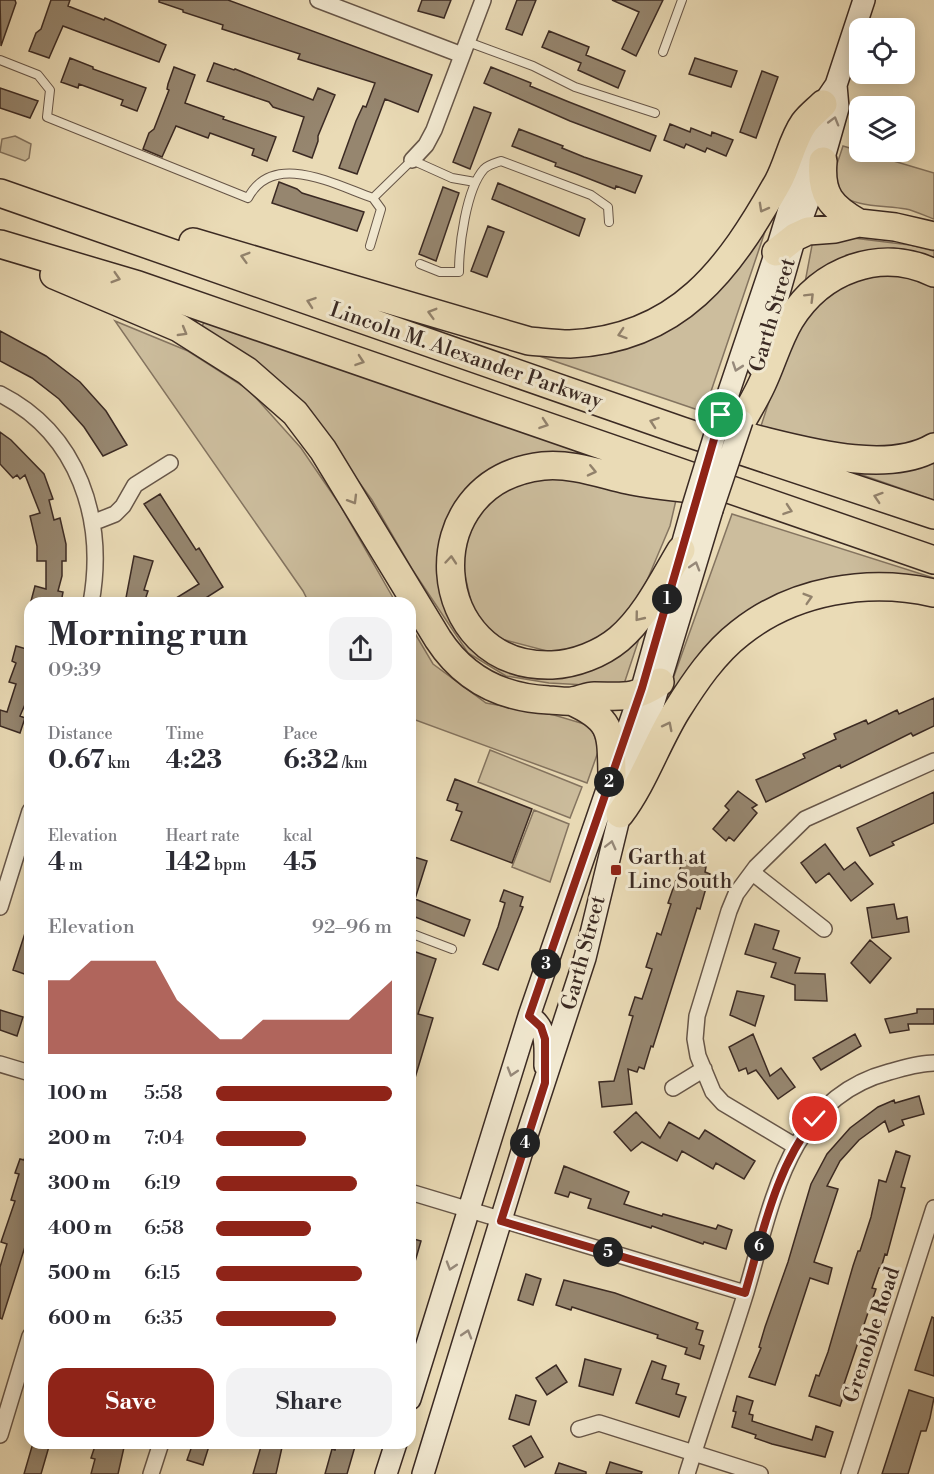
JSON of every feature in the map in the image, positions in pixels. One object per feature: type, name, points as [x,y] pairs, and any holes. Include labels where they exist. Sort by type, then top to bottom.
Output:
[{"type":"highway","points":[[6,195],[44,198],[529,341],[569,344],[606,339],[647,326],[682,306],[711,282],[732,257],[755,223],[780,177],[803,124],[829,94]]},
{"type":"highway","points":[[823,161],[821,180],[829,199],[841,213],[859,223]]},
{"type":"highway","name":"Lincoln M. Alexander Parkway","points":[[6,195],[682,431],[934,515]]},
{"type":"highway","points":[[786,244],[808,231],[835,229],[859,223],[895,227],[934,236]]},
{"type":"highway","points":[[9,247],[33,266],[178,328],[247,371],[294,413],[323,450],[413,597]]},
{"type":"highway","name":"Lincoln M. Alexander Parkway","points":[[9,247],[138,285],[934,560]]},
{"type":"highway","points":[[732,418],[763,383],[775,350],[791,319],[805,301],[831,277],[862,265],[886,262],[918,266],[934,273]]},
{"type":"highway","points":[[682,431],[726,432],[855,459],[891,459],[927,451],[934,447]]},
{"type":"highway","points":[[681,550],[640,616],[618,640],[594,655],[566,664],[539,665],[511,658],[487,646],[464,617],[456,598],[450,570],[453,536],[467,507],[487,488],[515,472],[544,466],[585,469],[630,481],[752,498]]},
{"type":"highway","points":[[620,814],[635,793],[675,712],[718,654],[739,633],[762,618],[799,600],[838,589],[878,586],[934,593]]},
{"type":"highway","points":[[416,602],[449,656],[469,675],[495,689],[533,699],[571,701],[593,696],[617,698],[650,688]]},
{"type":"highway","points":[[571,701],[589,709],[607,725],[611,738],[612,774]]},
{"type":"main road","name":"Garth Street","points":[[416,1380],[529,1016],[612,774],[650,688],[702,508],[786,244],[829,94],[864,0]]},
{"type":"main road","name":"Garth Street","points":[[786,244],[823,161],[838,108],[829,94]]},
{"type":"main road","name":"Garth Street","points":[[423,1474],[585,958],[681,550],[702,508]]},
{"type":"main road","points":[[529,1016],[541,1027],[545,1039],[545,1083]]},
{"type":"main road","points":[[386,1474],[394,1449]]},
{"type":"street","points":[[318,0],[465,48]]},
{"type":"street","points":[[412,160],[426,145],[434,130],[483,0]]},
{"type":"street","points":[[0,394],[40,421],[64,450],[83,485],[92,523],[95,568],[92,597]]},
{"type":"street","points":[[92,523],[115,514],[123,506],[133,487],[170,463]]},
{"type":"street","points":[[795,1146],[723,1102],[713,1092],[695,1039],[697,1016],[729,911],[736,894],[753,873],[780,842],[805,819],[934,760]]},
{"type":"street","points":[[0,907],[24,830]]},
{"type":"street","points":[[753,873],[824,929]]},
{"type":"street","points":[[687,1474],[780,1178],[795,1146],[838,1094],[875,1076],[916,1065],[934,1063]]},
{"type":"street","points":[[0,1064],[24,1071]]},
{"type":"street","points":[[673,1088],[704,1070]]},
{"type":"street","points":[[416,1194],[745,1293]]},
{"type":"street","name":"Grenoble Road","points":[[849,1474],[934,1213]]},
{"type":"street","points":[[0,1435],[24,1356]]},
{"type":"street","points":[[579,1430],[599,1423],[760,1474]]},
{"type":"street","points":[[152,1474],[159,1449]]},
{"type":"lane","points":[[663,52],[682,0]]},
{"type":"lane","points":[[465,48],[533,66],[575,87],[655,113]]},
{"type":"lane","points":[[0,60],[38,75],[50,90],[47,117],[248,198],[254,187],[270,176],[283,172],[302,174],[373,198],[381,209],[370,246]]},
{"type":"lane","points":[[373,198],[412,160],[452,178],[475,182]]},
{"type":"lane","points":[[420,264],[440,272],[459,272],[459,243],[475,182],[485,167],[501,161],[591,195],[608,207],[609,222]]},
{"type":"lane","points":[[416,935],[452,949]]},
{"type":"shaded area","points":[[15,136],[31,144],[29,158],[25,161],[0,152],[2,139]]},
{"type":"shaded area","points":[[843,146],[849,148],[849,162],[897,162],[934,173],[934,219],[906,209],[852,201],[836,192],[834,173]]},
{"type":"shaded area","points":[[773,208],[704,412],[498,342],[620,345]]},
{"type":"shaded area","points":[[845,237],[910,245],[934,251],[934,265],[915,254],[803,293],[813,240]]},
{"type":"shaded area","points":[[867,271],[907,272],[934,285],[934,433],[918,443],[901,448],[882,449],[818,441],[761,426],[785,353],[815,301]]},
{"type":"shaded area","points":[[115,321],[188,351],[249,390],[301,448],[340,505],[393,597],[306,597]]},
{"type":"shaded area","points":[[204,322],[589,455],[547,455],[495,469],[457,500],[440,545],[444,603],[485,655],[554,678],[605,660],[640,636],[623,687],[549,683],[506,676],[468,653],[412,569],[372,500],[321,430],[201,329]]},
{"type":"shaded area","points":[[934,462],[934,500],[848,470],[895,469]]},
{"type":"shaded area","points":[[546,474],[676,500],[670,526],[643,590],[610,635],[562,655],[501,639],[474,615],[461,558],[471,524],[497,493]]},
{"type":"shaded area","points":[[732,514],[934,578],[934,585],[768,601],[659,718]]},
{"type":"shaded area","points":[[416,635],[433,664],[486,703],[554,715],[591,726],[599,749],[587,783],[416,720]]},
{"type":"shaded area","points":[[490,750],[582,787],[570,818],[478,782]]},
{"type":"shaded area","points":[[534,810],[569,824],[550,882],[512,867]]},
{"type":"building","points":[[0,0],[15,0],[16,3],[1,46]]},
{"type":"building","points":[[51,0],[70,0],[68,6],[104,20],[105,18],[166,45],[159,62],[63,26],[49,58],[29,51],[36,33],[41,29]]},
{"type":"building","points":[[159,0],[228,0],[432,75],[418,112],[385,99],[357,174],[339,168],[356,121],[363,106],[366,107],[375,83],[298,59],[300,54],[222,29],[223,25],[183,12]]},
{"type":"building","points":[[422,0],[451,0],[444,18],[418,11]]},
{"type":"building","points":[[517,0],[536,0],[522,35],[506,29]]},
{"type":"building","points":[[612,0],[663,0],[636,56],[622,49],[639,12]]},
{"type":"building","points":[[549,31],[589,47],[586,55],[625,71],[618,88],[578,70],[581,63],[542,47]]},
{"type":"building","points":[[70,58],[146,88],[137,111],[121,105],[123,100],[79,84],[78,88],[61,82]]},
{"type":"building","points":[[695,58],[737,71],[731,87],[689,74]]},
{"type":"building","points":[[214,63],[313,100],[318,88],[335,95],[318,136],[312,158],[293,151],[304,117],[273,107],[269,102],[207,81]]},
{"type":"building","points":[[174,67],[195,75],[185,103],[276,137],[267,161],[252,155],[254,149],[210,133],[208,138],[176,126],[162,157],[143,149],[149,133],[154,129],[169,90],[167,89],[168,84]]},
{"type":"building","points":[[491,67],[531,83],[530,86],[656,136],[650,151],[570,121],[484,83]]},
{"type":"building","points":[[762,71],[778,77],[756,138],[740,132]]},
{"type":"building","points":[[0,88],[38,101],[30,118],[0,108]]},
{"type":"building","points":[[474,107],[491,113],[470,169],[453,162]]},
{"type":"building","points":[[670,124],[690,132],[691,128],[711,136],[712,132],[733,140],[726,156],[707,148],[705,152],[686,144],[684,148],[664,140]]},
{"type":"building","points":[[519,129],[584,157],[642,176],[635,193],[616,186],[615,189],[555,166],[556,163],[512,146]]},
{"type":"building","points":[[279,182],[302,193],[364,212],[357,231],[272,203]]},
{"type":"building","points":[[498,183],[585,219],[579,236],[492,199]]},
{"type":"building","points":[[443,187],[459,193],[436,261],[419,254]]},
{"type":"building","points":[[488,226],[504,232],[487,277],[471,271]]},
{"type":"building","points":[[0,331],[46,356],[80,382],[106,411],[127,445],[103,456],[84,427],[59,399],[32,378],[0,361]]},
{"type":"building","points":[[0,432],[11,440],[44,474],[53,499],[49,500],[54,520],[60,518],[66,544],[66,561],[62,561],[62,576],[58,591],[63,592],[62,597],[32,597],[35,586],[46,589],[46,561],[37,561],[37,546],[30,516],[40,513],[25,475],[20,479],[17,475],[13,478],[0,464]]},
{"type":"building","points":[[160,494],[196,550],[199,548],[223,587],[207,597],[178,597],[199,584],[144,504]]},
{"type":"building","points":[[134,556],[153,561],[144,590],[148,591],[146,597],[126,597]]},
{"type":"building","points":[[16,646],[24,648],[24,707],[20,716],[24,718],[24,721],[20,733],[0,726],[0,710],[7,712],[16,684],[9,682],[16,663],[12,661]]},
{"type":"building","points":[[934,698],[934,726],[913,736],[911,733],[841,768],[840,765],[766,802],[756,780],[805,758],[803,754],[836,739],[834,734],[866,720],[868,724],[897,710],[899,714]]},
{"type":"building","points":[[455,779],[532,809],[512,863],[451,840],[462,812],[456,810],[458,804],[447,800]]},
{"type":"building","points":[[738,791],[757,805],[752,808],[757,813],[734,841],[729,837],[726,841],[713,829],[729,810],[725,806]]},
{"type":"building","points":[[934,792],[934,823],[892,842],[894,845],[870,856],[857,828]]},
{"type":"building","points":[[825,844],[844,870],[855,862],[873,884],[851,901],[829,873],[816,883],[801,863]]},
{"type":"building","points":[[416,858],[427,861],[416,896]]},
{"type":"building","points":[[683,860],[706,867],[705,872],[710,874],[700,909],[697,908],[644,1069],[639,1067],[637,1072],[628,1069],[632,1104],[602,1107],[599,1082],[614,1081],[633,1016],[629,1015],[635,997],[642,999],[652,969],[646,967],[657,933],[661,935],[671,904],[668,903]]},
{"type":"building","points":[[504,890],[523,897],[520,906],[523,907],[498,970],[483,964],[505,903],[500,901]]},
{"type":"building","points":[[416,899],[470,920],[464,936],[416,917]]},
{"type":"building","points":[[894,904],[897,919],[907,917],[909,932],[872,938],[867,908]]},
{"type":"building","points":[[755,924],[779,931],[773,949],[800,958],[795,973],[825,974],[827,1001],[795,1000],[795,985],[771,977],[776,963],[745,954]]},
{"type":"building","points":[[24,936],[24,974],[13,970]]},
{"type":"building","points":[[870,940],[891,958],[870,983],[851,963]]},
{"type":"building","points":[[416,952],[436,959],[418,1014],[433,1018],[416,1075]]},
{"type":"building","points":[[737,991],[764,996],[755,1026],[730,1015]]},
{"type":"building","points":[[917,1009],[934,1009],[934,1024],[908,1024],[909,1030],[890,1033],[885,1019],[917,1013]]},
{"type":"building","points":[[0,1010],[23,1017],[17,1036],[0,1030]]},
{"type":"building","points":[[753,1034],[770,1076],[781,1068],[795,1087],[778,1099],[756,1070],[748,1074],[746,1068],[739,1071],[729,1047]]},
{"type":"building","points":[[855,1034],[861,1046],[821,1070],[813,1058]]},
{"type":"building","points":[[919,1096],[924,1114],[902,1120],[904,1125],[889,1132],[885,1121],[859,1140],[840,1161],[827,1186],[838,1189],[814,1262],[832,1268],[828,1284],[810,1278],[775,1385],[749,1377],[761,1348],[759,1347],[765,1327],[788,1262],[811,1184],[827,1154],[850,1128],[878,1107],[894,1100],[895,1103]]},
{"type":"building","points":[[636,1112],[660,1138],[669,1122],[699,1139],[705,1130],[755,1161],[744,1179],[716,1163],[713,1169],[682,1151],[677,1161],[642,1142],[631,1151],[614,1132]]},
{"type":"building","points":[[896,1151],[910,1156],[901,1187],[905,1188],[887,1255],[885,1254],[872,1288],[876,1289],[844,1384],[847,1385],[840,1406],[809,1396],[816,1375],[819,1376],[828,1352],[853,1266],[871,1217],[879,1180],[886,1182]]},
{"type":"building","points":[[20,1159],[24,1160],[24,1250],[2,1319],[0,1318],[0,1267],[7,1244],[1,1242],[15,1201],[11,1200],[19,1174],[15,1173]]},
{"type":"building","points":[[564,1166],[629,1192],[624,1204],[716,1229],[718,1225],[732,1230],[726,1249],[588,1208],[591,1199],[570,1192],[568,1197],[555,1193]]},
{"type":"building","points":[[416,1240],[421,1241],[416,1258]]},
{"type":"building","points":[[526,1274],[541,1279],[533,1305],[518,1300]]},
{"type":"building","points":[[564,1280],[615,1293],[698,1323],[696,1329],[703,1331],[699,1344],[704,1346],[700,1359],[685,1354],[687,1348],[657,1338],[658,1335],[572,1307],[571,1310],[556,1305]]},
{"type":"building","points":[[932,1317],[934,1318],[934,1376],[915,1370]]},
{"type":"building","points":[[585,1359],[621,1369],[613,1395],[579,1386]]},
{"type":"building","points":[[652,1361],[666,1366],[662,1379],[679,1384],[676,1394],[686,1397],[679,1417],[636,1403]]},
{"type":"building","points":[[556,1365],[567,1382],[547,1395],[536,1378]]},
{"type":"building","points":[[909,1390],[934,1398],[926,1431],[921,1431],[908,1474],[882,1474]]},
{"type":"building","points":[[516,1395],[536,1401],[529,1425],[509,1419]]},
{"type":"building","points":[[737,1396],[753,1401],[749,1414],[753,1415],[752,1421],[812,1440],[816,1426],[833,1432],[825,1457],[772,1444],[755,1438],[756,1435],[732,1427]]},
{"type":"building","points":[[531,1436],[543,1457],[525,1467],[513,1446]]},
{"type":"building","points":[[31,1449],[48,1449],[41,1474],[24,1474]]},
{"type":"building","points":[[94,1449],[124,1449],[118,1474],[91,1474],[95,1459],[91,1458]]},
{"type":"building","points":[[191,1449],[208,1449],[203,1465],[187,1460]]},
{"type":"building","points":[[260,1449],[282,1449],[276,1474],[253,1474]]},
{"type":"building","points":[[332,1449],[354,1449],[347,1474],[325,1474]]},
{"type":"building","points":[[610,1462],[642,1472],[641,1474],[606,1474]]},
{"type":"building","points":[[559,1463],[586,1472],[586,1474],[555,1474]]},
{"type":"place","name":"Garth at Linc South","points":[[616,870]]},
{"type":"route","points":[[721,415],[642,688],[529,1016],[541,1027],[545,1039],[545,1083],[501,1221],[745,1293],[780,1178],[793,1148],[815,1119]]}]
